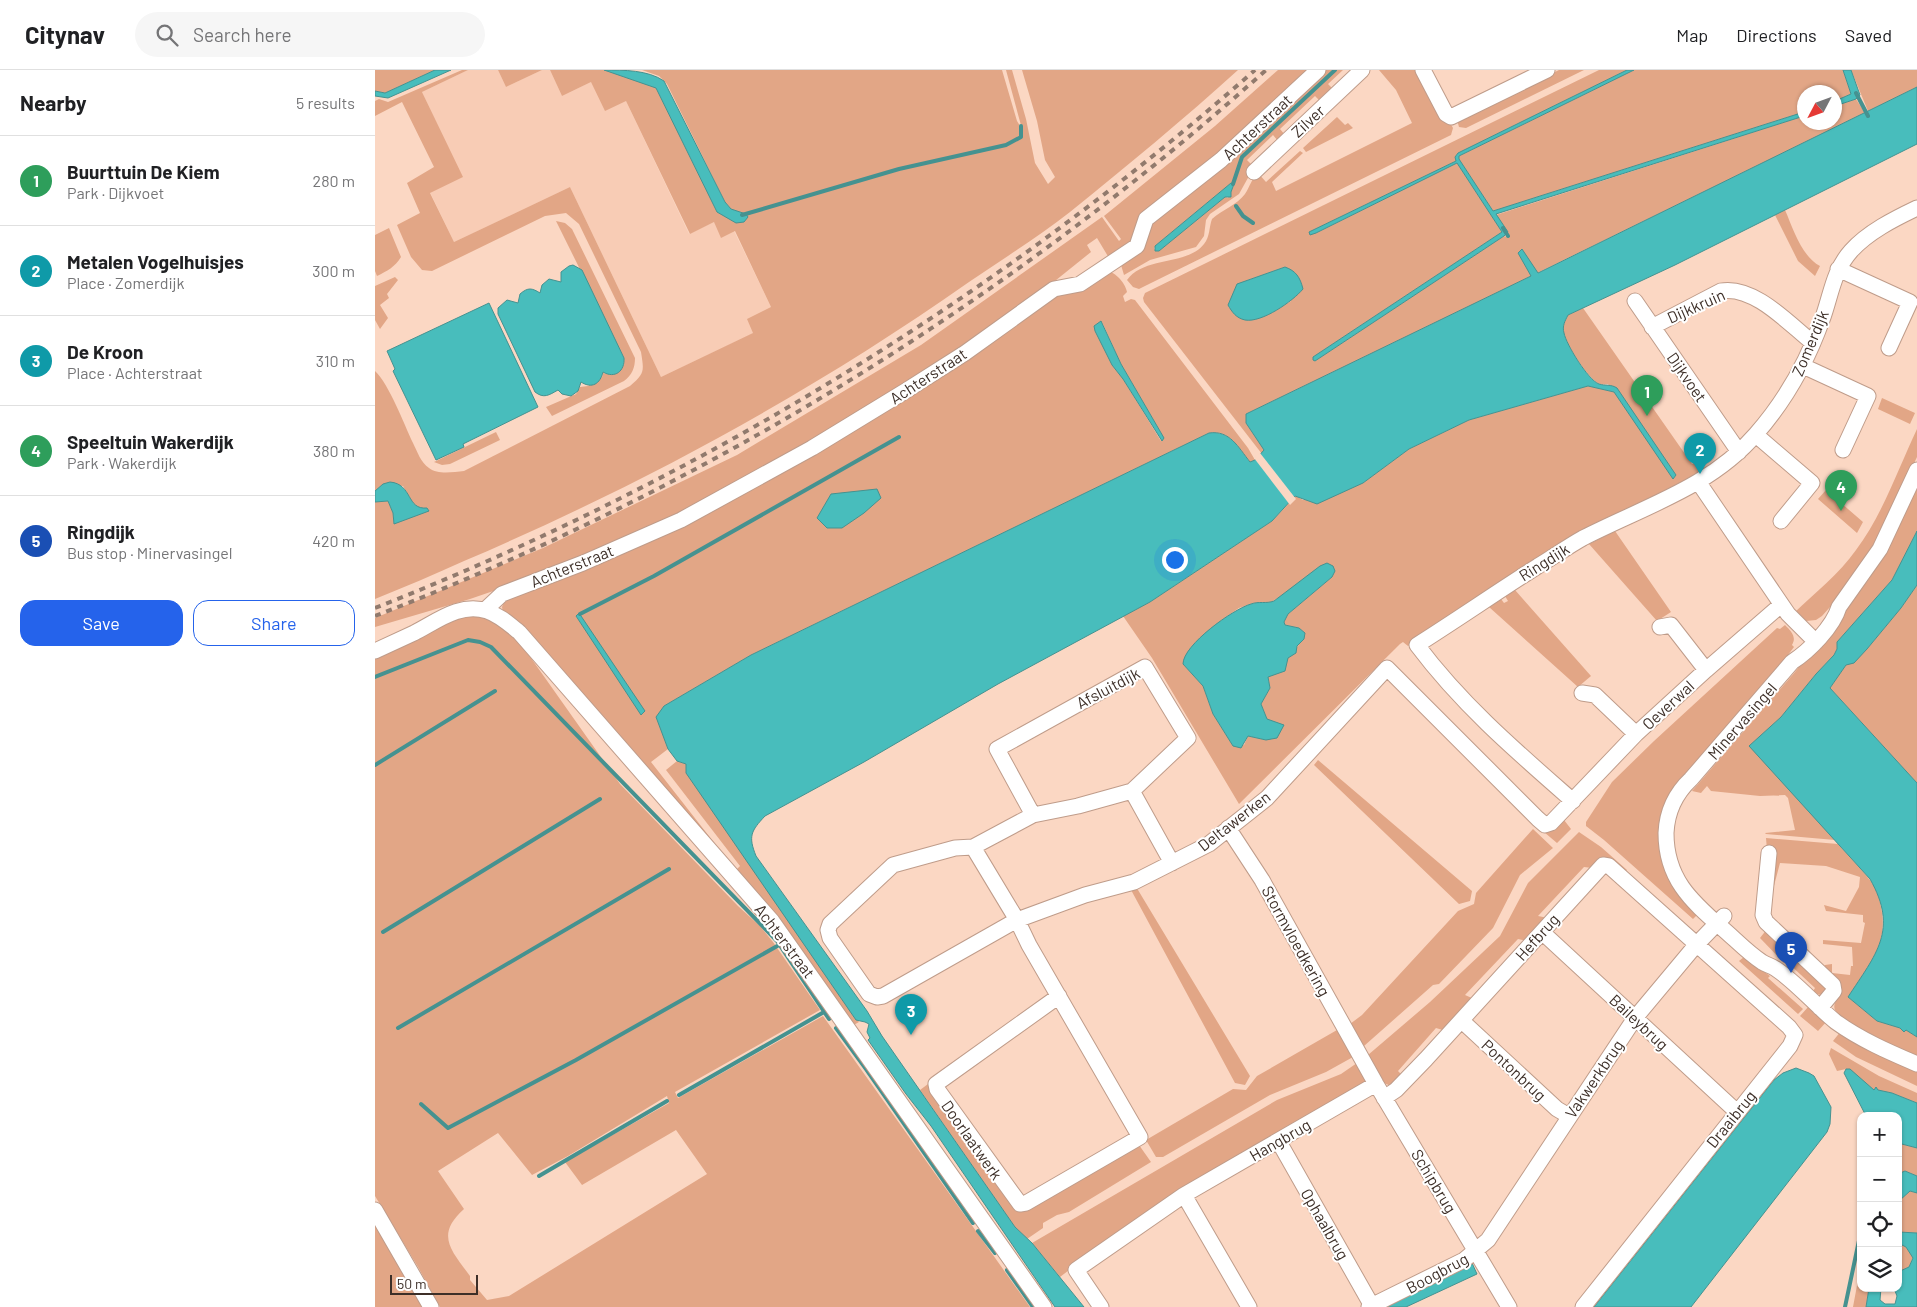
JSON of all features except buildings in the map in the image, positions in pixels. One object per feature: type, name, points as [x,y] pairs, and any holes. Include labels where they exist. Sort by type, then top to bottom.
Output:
[{"type":"street","name":"Achterstraat","points":[[1044,1307],[772,921],[519,632],[502,618],[485,610],[502,594],[681,520],[812,448],[907,390],[965,353],[1054,289],[1080,284],[1137,246],[1146,219],[1221,160],[1318,70]]},
{"type":"street","name":"Zilver","points":[[1254,172],[1362,70]]},
{"type":"street","points":[[1423,70],[1446,114],[1451,117],[1547,70]]},
{"type":"street","name":"Zomerdijk","points":[[1699,482],[1739,452],[1756,435],[1782,402],[1803,366],[1823,319],[1838,269],[1851,250],[1870,235],[1917,208]]},
{"type":"street","points":[[1838,269],[1910,302],[1889,348]]},
{"type":"street","name":"Dijkkruin","points":[[1652,327],[1721,291],[1744,292],[1756,297],[1813,343]]},
{"type":"street","name":"Dijkvoet","points":[[1635,301],[1739,452]]},
{"type":"street","points":[[1803,366],[1868,396],[1843,450]]},
{"type":"street","points":[[1756,435],[1812,483],[1781,521]]},
{"type":"street","name":"Minervasingel","points":[[1917,470],[1880,549],[1839,607],[1837,614],[1812,638],[1805,654],[1792,662],[1691,779],[1681,806],[1676,837],[1680,860],[1686,875],[1720,920],[1768,956],[1777,969],[1844,1027],[1875,1047],[1917,1064]]},
{"type":"street","points":[[1699,482],[1781,605],[1793,620],[1812,638]]},
{"type":"street","name":"Ringdijk","points":[[1573,801],[1470,708],[1417,645],[1582,539],[1699,482]]},
{"type":"street","name":"Oeverwal","points":[[1561,813],[1636,734],[1781,605]]},
{"type":"street","points":[[375,651],[445,616],[463,610],[485,610]]},
{"type":"street","points":[[1660,628],[1671,626],[1706,670]]},
{"type":"street","name":"Afsluitdijk","points":[[973,847],[1033,815],[1078,806],[1131,791],[1188,738],[1145,667],[997,749],[1033,815]]},
{"type":"street","name":"Deltawerken","points":[[973,847],[955,848],[893,865],[830,924],[828,930],[830,938],[869,994],[877,997],[883,996],[1017,920],[1068,900],[1134,882],[1209,844],[1267,798],[1387,668],[1545,825],[1551,823],[1561,813]]},
{"type":"street","points":[[1582,693],[1595,695],[1636,734]]},
{"type":"street","points":[[1131,791],[1172,863]]},
{"type":"street","name":"Stormvloedkering","points":[[1228,828],[1262,880],[1360,1055]]},
{"type":"street","points":[[973,847],[1017,920],[1029,945],[1059,996]]},
{"type":"street","points":[[1769,853],[1763,915],[1766,922],[1833,985],[1835,991],[1821,1008]]},
{"type":"street","name":"Hefbrug","points":[[1384,1098],[1396,1090],[1462,1021],[1603,865],[1609,866],[1696,945]]},
{"type":"street","name":"Vakwerkbrug","points":[[1477,1251],[1488,1240],[1635,1018],[1696,945],[1720,920]]},
{"type":"street","name":"Baileybrug","points":[[1542,932],[1737,1112]]},
{"type":"street","name":"Draaibrug","points":[[1583,1307],[1790,1046],[1795,1035],[1789,1027],[1696,945]]},
{"type":"street","name":"Doorlaatwerk","points":[[1059,996],[1140,1137],[1026,1203],[1019,1204],[937,1089],[939,1082],[1059,996]]},
{"type":"street","name":"Pontonbrug","points":[[1462,1021],[1557,1109],[1569,1116]]},
{"type":"street","name":"Schipbrug","points":[[1360,1055],[1509,1307]]},
{"type":"street","name":"Hangbrug","points":[[1101,1307],[1076,1270],[1184,1195],[1279,1142],[1376,1084]]},
{"type":"street","name":"Ophaalbrug","points":[[1279,1142],[1371,1306]]},
{"type":"street","points":[[1184,1195],[1249,1307]]},
{"type":"street","points":[[375,1210],[431,1307]]},
{"type":"street","name":"Boogbrug","points":[[1371,1306],[1427,1280],[1477,1251]]},
{"type":"shaded area","points":[[375,70],[435,70],[385,93],[375,91]]},
{"type":"shaded area","points":[[462,70],[468,70],[422,92],[463,177],[430,193],[454,242],[570,187],[661,377],[753,333],[747,319],[771,307],[735,231],[721,238],[714,222],[690,234],[626,101],[605,111],[591,82],[562,96],[550,70],[604,70],[656,87],[717,212],[742,214],[731,209],[725,202],[667,84],[659,76],[642,70],[1002,70],[1017,121],[1022,129],[1006,70],[1012,70],[1026,119],[1035,163],[1048,184],[1055,177],[1045,160],[1037,121],[1022,70],[1238,70],[1155,142],[1058,221],[909,323],[848,362],[724,435],[660,469],[530,532],[375,599],[375,502],[388,501],[393,513],[394,523],[420,509],[414,505],[403,486],[383,484],[375,491],[375,371],[391,394],[421,460],[433,470],[446,473],[464,471],[630,386],[641,375],[642,371],[641,352],[579,224],[566,213],[545,216],[432,271],[422,270],[411,257],[397,225],[420,213],[407,183],[434,167],[402,102],[375,116],[375,101],[379,99],[388,102]]},
{"type":"shaded area","points":[[468,70],[498,70],[506,87],[542,70],[550,70],[562,96],[591,82],[626,101],[689,234],[714,222],[734,231],[771,307],[754,333],[661,377],[570,187],[454,242],[430,192],[462,177],[422,92]]},
{"type":"shaded area","points":[[498,70],[542,70],[506,87]]},
{"type":"shaded area","points":[[1278,70],[1315,70],[1170,196],[1134,244],[1109,258],[1097,238],[1087,245],[1091,252],[995,329],[799,450],[652,527],[511,585],[375,627],[375,618],[543,548],[737,455],[921,345],[1102,217],[1119,241],[1121,239],[1104,216],[1215,126]]},
{"type":"shaded area","points":[[1322,70],[1343,70],[1328,84],[1333,89],[1320,101],[1315,96],[1280,129],[1285,135],[1278,141],[1273,135],[1247,160],[1252,165],[1249,176],[1239,194],[1210,214],[1206,220],[1204,236],[1196,247],[1150,260],[1124,275],[1121,265],[1149,220]],"holes":[[[1231,183],[1234,184],[1228,198],[1225,197],[1159,251],[1154,249],[1155,246]]]},
{"type":"shaded area","points":[[1379,70],[1420,70],[1453,128],[1451,135],[1139,289],[1133,287],[1127,280],[1134,272],[1144,267],[1187,256],[1197,251],[1206,241],[1212,219],[1242,198],[1258,173],[1266,182],[1300,151],[1303,153],[1272,182],[1276,191],[1412,123],[1396,90]]},
{"type":"shaded area","points":[[1559,70],[1584,70],[1466,128],[1459,127],[1457,120]]},
{"type":"shaded area","points":[[1599,70],[1627,70],[1458,153],[1455,157],[1456,161],[1309,232],[1316,233],[1457,163],[1502,232],[1313,357],[1315,361],[1504,236],[1507,237],[1509,235],[1496,215],[1797,118],[1797,130],[1830,130],[1537,273],[1522,249],[1518,253],[1532,276],[1246,414],[1246,423],[1264,450],[1262,454],[1144,302],[1145,293]],"holes":[[[1285,267],[1291,301],[1267,315],[1254,319],[1248,280]]]},
{"type":"shaded area","points":[[1634,70],[1843,70],[1851,94],[1842,98],[1842,85],[1797,85],[1797,114],[1493,211],[1459,159],[1459,156]]},
{"type":"shaded area","points":[[1851,70],[1917,70],[1917,87],[1868,111]]},
{"type":"shaded area","points":[[1856,99],[1865,113],[1842,124],[1842,104]]},
{"type":"shaded area","points":[[1337,117],[1345,125],[1348,123],[1353,128],[1306,152],[1303,148]]},
{"type":"shaded area","points":[[1785,210],[1803,249],[1820,266],[1815,276],[1798,261],[1775,215]]},
{"type":"shaded area","points":[[556,221],[565,223],[572,229],[635,358],[633,371],[624,381],[552,416],[546,407],[576,394],[580,387],[588,386],[602,377],[603,373],[607,374],[624,365],[624,358]]},
{"type":"shaded area","points":[[389,228],[401,257],[393,266],[377,276],[375,271],[375,235]]},
{"type":"shaded area","points":[[1109,272],[1118,277],[1127,292],[1123,296],[1125,302],[1131,299],[1135,300],[1248,448],[1255,460],[1250,462],[1233,441],[1223,434],[1209,433],[751,655],[664,706],[658,722],[668,749],[651,762],[730,863],[503,612],[502,607],[506,598],[650,538],[1052,294]],"holes":[[[1102,322],[1121,364],[1161,433],[1161,441],[1123,379],[1112,365]],[[579,613],[642,715],[576,616]]]},
{"type":"shaded area","points":[[395,277],[398,280],[387,294],[389,298],[380,305],[388,318],[380,329],[375,320],[375,286]]},
{"type":"shaded area","points":[[1583,308],[1692,464],[1695,463],[1703,474],[1425,634],[1408,646],[1403,642],[1400,644],[1239,804],[1152,658],[1123,616],[1150,602],[1272,521],[1296,496],[1303,500],[1363,483],[1409,449],[1469,420],[1588,386],[1614,392],[1673,478],[1676,475],[1655,445],[1608,384],[1601,384],[1595,381],[1578,360],[1564,335],[1564,324],[1568,315]],"holes":[[[1332,577],[1287,615],[1284,622],[1285,625],[1299,628],[1305,633],[1295,650],[1268,677],[1270,688],[1261,704],[1267,719],[1266,740],[1248,736],[1244,745],[1233,746],[1213,714],[1203,686],[1183,664],[1191,647],[1239,608],[1254,603],[1268,604],[1283,595]]]},
{"type":"shaded area","points":[[1882,398],[1915,413],[1910,424],[1878,409]]},
{"type":"shaded area","points":[[1917,429],[1917,457],[1881,533],[1839,597],[1822,616],[1816,620],[1806,621],[1794,613],[1842,567],[1866,536],[1882,506]]},
{"type":"shaded area","points":[[496,432],[500,440],[450,464],[442,465],[434,462]]},
{"type":"shaded area","points":[[1917,485],[1917,531],[1892,580],[1837,642],[1837,649],[1834,655],[1781,717],[1750,746],[1835,840],[1766,834],[1795,830],[1788,798],[1785,795],[1760,796],[1711,791],[1707,786],[1701,793],[1692,791],[1795,672],[1869,579]]},
{"type":"shaded area","points":[[1826,490],[1863,522],[1857,533],[1818,499]]},
{"type":"shaded area","points":[[1615,531],[1671,612],[1657,621],[1589,544]]},
{"type":"shaded area","points":[[1917,585],[1917,783],[1830,688],[1846,665],[1867,649],[1901,608]]},
{"type":"shaded area","points":[[1515,590],[1591,676],[1578,687],[1489,607],[1501,599],[1504,603],[1508,601],[1505,596]]},
{"type":"shaded area","points":[[478,613],[514,634],[620,784],[738,906],[760,926],[820,1010],[675,1092],[678,1098],[823,1016],[1030,1307],[440,1307],[375,1196],[375,658],[441,624]],"holes":[[[667,1096],[669,1103],[565,1162],[582,1185],[676,1130],[707,1174],[509,1296],[487,1300],[470,1280],[470,1276],[452,1250],[448,1235],[450,1227],[455,1218],[464,1209],[438,1171],[498,1133],[532,1175],[568,1156]]]},
{"type":"shaded area","points":[[1785,625],[1793,634],[1792,645],[1794,647],[1679,784],[1663,833],[1697,915],[1693,919],[1586,826],[1586,822],[1612,782],[1777,628],[1780,629]]},
{"type":"shaded area","points":[[1318,760],[1472,891],[1470,901],[1459,904],[1314,765]]},
{"type":"shaded area","points":[[677,761],[686,764],[687,773],[859,1022],[852,1026],[734,872],[740,866],[666,770]]},
{"type":"shaded area","points":[[1564,820],[1571,829],[1557,843],[1544,832],[1545,830],[1554,830]]},
{"type":"shaded area","points":[[1533,829],[1553,848],[1520,875],[1493,928],[1439,984],[1433,985],[1364,1046],[1350,1024],[1362,1015],[1458,911],[1474,904],[1476,893]]},
{"type":"shaded area","points":[[1579,832],[1601,847],[1627,870],[1625,872],[1584,867],[1538,916],[1548,918],[1527,941],[1518,939],[1465,995],[1474,999],[1446,1031],[1436,1028],[1398,1071],[1404,1077],[1391,1086],[1384,1083],[1368,1055],[1430,1002],[1500,936],[1528,883]]},
{"type":"shaded area","points":[[1766,838],[1838,844],[1871,882],[1877,892],[1880,903],[1883,921],[1882,933],[1875,955],[1848,997],[1877,1021],[1900,1028],[1904,1032],[1906,1030],[1917,1037],[1917,1059],[1860,1030],[1840,1016],[1834,1008],[1841,992],[1824,968],[1825,965],[1832,964],[1832,973],[1850,975],[1851,966],[1853,966],[1852,947],[1823,944],[1823,940],[1861,943],[1865,923],[1863,922],[1863,915],[1826,911],[1824,905],[1846,911],[1859,887],[1860,877],[1826,866],[1780,863],[1771,897]]},
{"type":"shaded area","points":[[1135,885],[1250,1076],[1245,1085],[1235,1083],[1130,888]]},
{"type":"shaded area","points":[[1767,929],[1828,988],[1821,995],[1812,993],[1815,988],[1786,961],[1784,963],[1760,938]]},
{"type":"shaded area","points":[[1744,957],[1770,976],[1768,978],[1803,1009],[1798,1014],[1739,961]]},
{"type":"shaded area","points":[[1809,1006],[1827,1021],[1818,1031],[1800,1016]]},
{"type":"shaded area","points":[[1337,1030],[1353,1057],[1326,1072],[1270,1095],[1163,1157],[1156,1157],[1146,1140],[1233,1089],[1246,1090],[1257,1076]]},
{"type":"shaded area","points":[[1841,1031],[1878,1054],[1917,1072],[1917,1086],[1856,1057],[1833,1041]]},
{"type":"shaded area","points":[[1831,1048],[1879,1076],[1917,1093],[1917,1103],[1892,1093],[1874,1090],[1846,1069],[1837,1071],[1829,1054]]},
{"type":"shaded area","points":[[1357,1063],[1366,1079],[1365,1084],[1060,1277],[1032,1243],[1277,1100],[1341,1074]]},
{"type":"shaded area","points":[[928,1084],[1018,1212],[1139,1145],[1151,1162],[1069,1212],[1057,1215],[1043,1223],[1043,1228],[1027,1239],[1015,1227],[920,1090]]},
{"type":"shaded area","points":[[1902,1144],[1917,1148],[1917,1176],[1905,1171],[1902,1172]]},
{"type":"shaded area","points":[[1910,1191],[1917,1193],[1917,1233],[1902,1232],[1902,1198]]},
{"type":"shaded area","points":[[375,1220],[425,1307],[375,1307]]},
{"type":"shaded area","points":[[1902,1245],[1906,1247],[1913,1257],[1909,1267],[1902,1270]]},
{"type":"shaded area","points":[[1857,1286],[1857,1292],[1868,1292],[1866,1307],[1853,1307]]},
{"type":"water","points":[[435,70],[451,70],[388,98],[375,96],[375,91],[385,93]]},
{"type":"water","points":[[604,70],[643,73],[658,77],[664,81],[725,202],[731,209],[746,214],[748,217],[744,222],[736,223],[717,212],[656,88]]},
{"type":"water","points":[[1627,70],[1634,70],[1459,156],[1459,159],[1493,211],[1797,114],[1797,118],[1496,214],[1508,232],[1504,236],[1315,361],[1313,360],[1313,357],[1502,232],[1457,163],[1310,235],[1309,232],[1456,161],[1455,157],[1458,153]]},
{"type":"water","points":[[1843,70],[1851,70],[1860,95],[1856,99],[1842,104],[1842,98],[1851,94]]},
{"type":"water","points":[[1917,87],[1917,144],[1675,265],[1568,315],[1565,321],[1563,330],[1578,361],[1594,381],[1617,388],[1676,475],[1673,479],[1614,392],[1588,386],[1469,420],[1409,449],[1363,483],[1317,504],[1295,496],[1272,521],[1150,602],[998,684],[864,762],[765,816],[754,830],[752,843],[756,856],[867,1011],[882,1036],[1015,1227],[1032,1243],[1084,1307],[1055,1307],[931,1126],[868,1040],[870,1038],[867,1032],[869,1024],[856,1020],[686,773],[686,764],[677,761],[668,749],[656,717],[664,706],[751,655],[1209,433],[1223,434],[1237,445],[1250,462],[1255,460],[1264,450],[1246,423],[1246,414],[1531,276],[1518,253],[1522,249],[1538,273],[1829,130],[1842,130],[1842,124]]},
{"type":"water","points":[[1231,183],[1234,184],[1231,197],[1225,197],[1159,251],[1155,251],[1155,246]]},
{"type":"water","points":[[573,265],[582,270],[624,358],[624,363],[621,370],[615,374],[611,375],[603,372],[600,380],[595,384],[589,385],[581,382],[578,391],[571,396],[562,394],[558,390],[544,396],[535,392],[498,314],[498,308],[507,300],[518,303],[520,294],[525,290],[532,289],[540,293],[542,285],[549,279],[561,282],[561,272]]},
{"type":"water","points":[[1285,267],[1295,273],[1303,289],[1285,305],[1268,315],[1252,320],[1239,318],[1231,310],[1228,305],[1237,284]]},
{"type":"water","points":[[489,303],[538,407],[463,444],[464,447],[436,460],[393,371],[395,369],[387,351]]},
{"type":"water","points":[[1101,321],[1121,364],[1164,438],[1162,441],[1112,365],[1095,331],[1094,326]]},
{"type":"water","points":[[390,482],[403,487],[416,505],[420,508],[427,508],[429,511],[394,524],[393,513],[388,501],[375,502],[375,491],[383,484]]},
{"type":"water","points":[[877,489],[881,498],[864,513],[842,528],[827,528],[817,518],[831,494]]},
{"type":"water","points":[[1917,531],[1917,585],[1901,608],[1867,649],[1854,663],[1846,665],[1830,688],[1917,783],[1917,1037],[1906,1030],[1904,1032],[1900,1028],[1877,1021],[1848,997],[1875,954],[1880,941],[1883,913],[1879,897],[1870,879],[1749,746],[1781,717],[1834,655],[1837,649],[1837,642],[1892,580]]},
{"type":"water","points":[[1327,563],[1333,566],[1335,571],[1332,577],[1288,614],[1284,622],[1285,625],[1299,628],[1305,633],[1304,639],[1297,646],[1296,653],[1288,658],[1285,671],[1268,677],[1270,688],[1261,704],[1267,719],[1284,725],[1277,738],[1266,740],[1248,736],[1241,748],[1233,746],[1213,714],[1203,686],[1183,664],[1185,656],[1200,638],[1222,620],[1251,604],[1274,601],[1320,566]]},
{"type":"water","points":[[579,613],[645,711],[641,715],[576,616]]},
{"type":"water","points":[[1796,1068],[1814,1076],[1831,1107],[1830,1124],[1827,1132],[1691,1307],[1594,1307],[1774,1080],[1783,1073]]},
{"type":"water","points":[[1846,1069],[1850,1069],[1874,1090],[1876,1087],[1878,1090],[1892,1093],[1917,1103],[1917,1148],[1902,1144],[1902,1112],[1864,1112],[1844,1073]]},
{"type":"water","points":[[1905,1171],[1917,1176],[1917,1193],[1910,1191],[1902,1198],[1902,1172]]},
{"type":"water","points":[[1902,1232],[1917,1233],[1917,1307],[1866,1307],[1868,1292],[1881,1292],[1880,1300],[1885,1304],[1895,1304],[1897,1296],[1895,1292],[1902,1292],[1902,1270],[1909,1267],[1913,1258],[1906,1247],[1902,1245]]},
{"type":"water","points":[[1472,1263],[1477,1274],[1406,1307],[1381,1307]]},
{"type":"pier","points":[[1260,453],[1296,499],[1290,505],[1254,458]]},
{"type":"waterway","points":[[1233,184],[1242,157],[1335,70]]},
{"type":"waterway","points":[[1856,93],[1868,116]]},
{"type":"waterway","points":[[742,215],[899,169],[1006,145],[1021,137],[1021,126]]},
{"type":"waterway","points":[[1236,206],[1243,216],[1253,223]]},
{"type":"waterway","points":[[1503,228],[1508,236]]},
{"type":"waterway","points":[[580,614],[654,576],[899,437]]},
{"type":"waterway","points":[[375,677],[468,640],[480,642],[491,647],[777,941],[829,1019]]},
{"type":"waterway","points":[[375,765],[495,691]]},
{"type":"waterway","points":[[383,932],[600,799]]},
{"type":"waterway","points":[[398,1028],[669,869]]},
{"type":"waterway","points":[[421,1104],[448,1128],[576,1060],[779,945]]},
{"type":"waterway","points":[[679,1095],[824,1012]]},
{"type":"waterway","points":[[836,1028],[973,1223]]},
{"type":"waterway","points":[[539,1176],[667,1101]]},
{"type":"waterway","points":[[978,1231],[995,1253]]},
{"type":"waterway","points":[[1845,1307],[1858,1247]]},
{"type":"waterway","points":[[1007,1270],[1033,1307]]},
{"type":"railway","points":[[375,608],[495,558],[612,503],[726,442],[838,377],[947,307],[1053,233],[1156,154],[1255,70]]},
{"type":"railway","points":[[375,616],[496,566],[615,510],[732,449],[845,383],[956,312],[1063,236],[1166,155],[1266,70]]},
{"type":"place","name":"Buurttuin De Kiem","points":[[1647,416]]},
{"type":"place","name":"Metalen Vogelhuisjes","points":[[1700,474]]},
{"type":"place","name":"Speeltuin Wakerdijk","points":[[1841,511]]},
{"type":"place","name":"Ringdijk","points":[[1791,973]]},
{"type":"place","name":"De Kroon","points":[[911,1035]]}]
